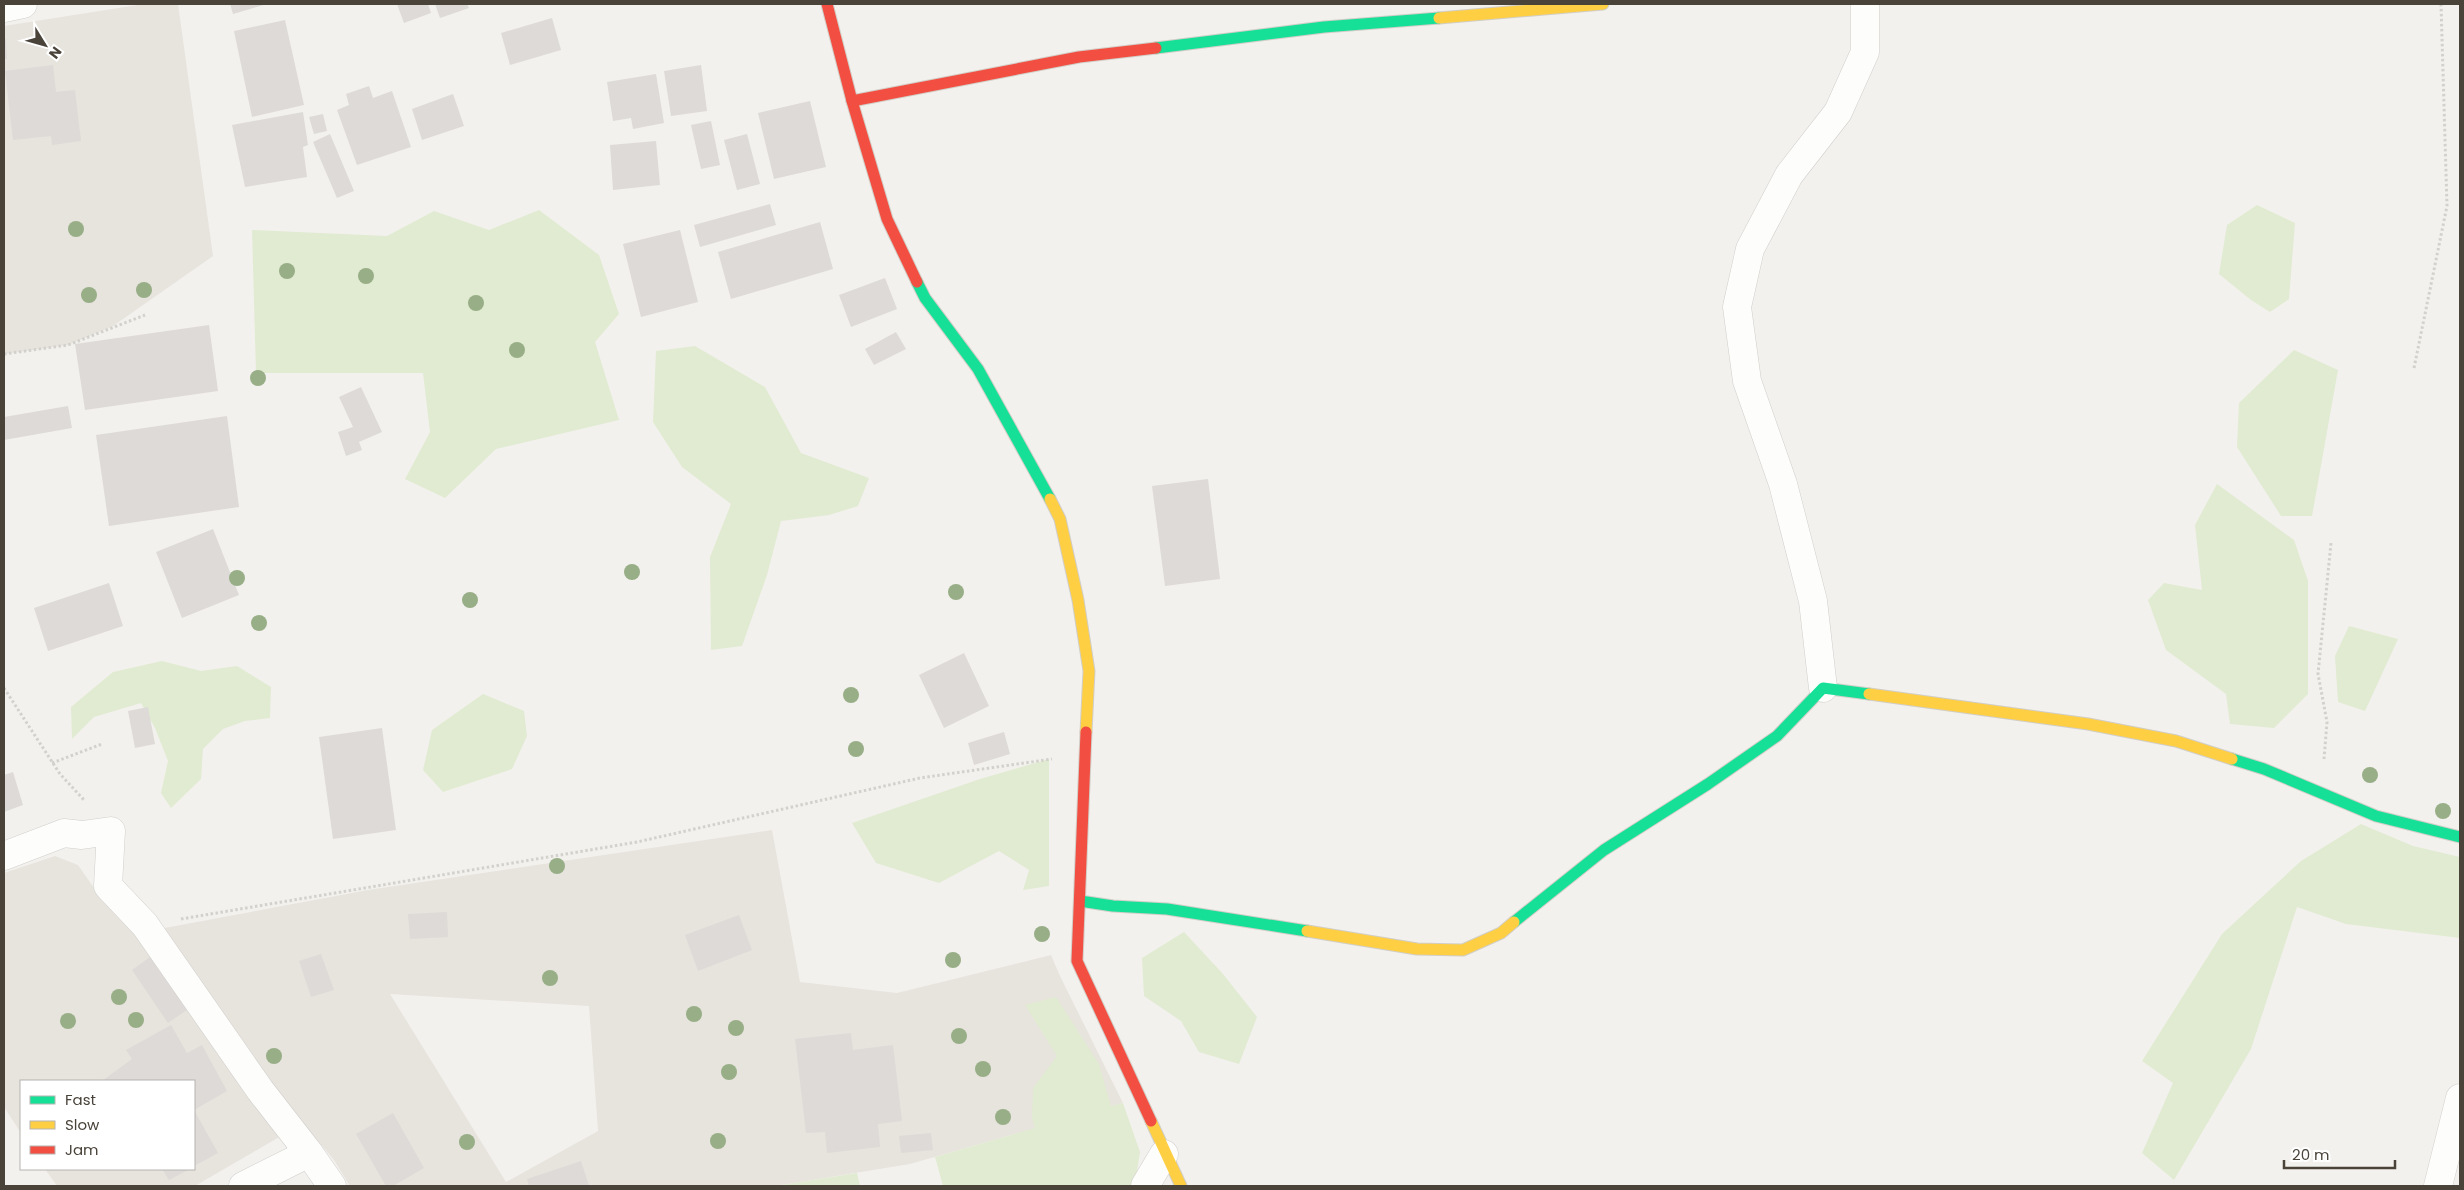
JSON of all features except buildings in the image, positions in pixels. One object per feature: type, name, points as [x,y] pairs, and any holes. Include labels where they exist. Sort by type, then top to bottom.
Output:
[{"type":"street","points":[[4,8],[22,4]]},
{"type":"street","points":[[827,4],[852,101],[887,219],[925,298],[978,369],[1023,447],[1060,519],[1078,600],[1089,671],[1077,961],[1164,1154],[1181,1186]]},
{"type":"street","points":[[852,101],[1079,57],[1324,28],[1603,4]]},
{"type":"street","points":[[1823,688],[1813,601],[1783,484],[1746,381],[1737,307],[1750,249],[1789,175],[1838,112],[1865,52],[1865,4]]},
{"type":"street","points":[[1823,688],[2088,724],[2176,741],[2264,769],[2376,816],[2460,837]]},
{"type":"street","points":[[1080,901],[1113,906],[1167,909],[1417,948],[1463,950],[1501,933],[1604,850],[1777,736],[1823,688]]},
{"type":"street","points":[[4,856],[64,832],[82,835],[111,831],[108,886],[145,925],[260,1090],[310,1153],[332,1186]]},
{"type":"street","points":[[2438,1186],[2460,1098]]},
{"type":"street","points":[[243,1186],[310,1153]]},
{"type":"street","points":[[1145,1186],[1164,1154]]},
{"type":"path","points":[[2414,368],[2447,206],[2441,4]]},
{"type":"path","points":[[4,354],[68,345],[145,315]]},
{"type":"path","points":[[2322,792],[2327,722],[2318,674],[2331,543]]},
{"type":"path","points":[[4,688],[52,762],[111,831]]},
{"type":"path","points":[[52,762],[102,744]]},
{"type":"path","points":[[145,925],[636,842],[920,778],[1085,754]]},
{"type":"shaded area","points":[[144,4],[178,4],[213,256],[113,326],[68,345],[4,354],[4,26]]},
{"type":"shaded area","points":[[772,830],[800,982],[897,993],[1051,955],[1123,1103],[910,1164],[775,1186],[350,1186],[334,1160],[227,1033],[154,930],[368,890]],"holes":[[[390,994],[589,1006],[598,1131],[506,1182]]]},
{"type":"shaded area","points":[[55,856],[78,865],[103,901],[167,957],[281,1136],[195,1186],[57,1186],[46,1170],[195,1170],[195,1080],[20,1080],[20,1131],[4,1107],[4,873]]},
{"type":"green space","points":[[2257,205],[2295,223],[2289,299],[2270,312],[2251,300],[2219,274],[2227,225]]},
{"type":"green space","points":[[539,210],[599,255],[619,314],[595,342],[619,420],[496,449],[445,498],[405,479],[430,432],[423,373],[256,373],[252,230],[387,236],[434,211],[489,230]]},
{"type":"green space","points":[[695,346],[765,387],[801,453],[869,478],[858,506],[829,515],[781,521],[767,575],[742,646],[711,650],[710,557],[731,504],[682,467],[653,422],[656,351]]},
{"type":"green space","points":[[2294,350],[2338,370],[2312,516],[2281,516],[2237,447],[2239,403]]},
{"type":"green space","points":[[2217,484],[2294,540],[2308,581],[2308,694],[2274,728],[2230,724],[2226,694],[2166,650],[2148,600],[2164,583],[2202,590],[2195,525]]},
{"type":"green space","points":[[2349,626],[2398,639],[2365,711],[2338,702],[2335,656]]},
{"type":"green space","points":[[162,661],[201,671],[237,666],[271,687],[270,718],[245,721],[223,729],[203,749],[201,779],[171,808],[161,793],[168,761],[155,728],[141,703],[94,717],[72,739],[71,707],[113,672]]},
{"type":"green space","points":[[483,694],[524,711],[527,736],[512,769],[443,792],[423,770],[432,730]]},
{"type":"green space","points":[[1049,759],[1049,886],[1023,890],[1029,870],[999,851],[939,883],[876,863],[852,823],[980,779]]},
{"type":"green space","points":[[2361,824],[2413,846],[2460,857],[2460,938],[2346,924],[2297,907],[2251,1049],[2174,1180],[2142,1153],[2173,1083],[2142,1061],[2222,934],[2301,861]]},
{"type":"green space","points":[[1184,932],[1223,974],[1257,1017],[1239,1064],[1199,1052],[1181,1021],[1144,996],[1142,958]]},
{"type":"green space","points":[[1056,997],[1099,1064],[1111,1106],[1123,1103],[1140,1152],[1135,1184],[1132,1186],[943,1186],[935,1157],[1035,1128],[1032,1118],[1033,1088],[1057,1056],[1025,1005]]},
{"type":"green space","points":[[857,1173],[860,1186],[775,1186]]},
{"type":"traffic: fast","points":[[1156,48],[1324,27],[1439,18]]},
{"type":"traffic: fast","points":[[917,282],[925,298],[978,369],[1050,499]]},
{"type":"traffic: fast","points":[[1514,922],[1604,850],[1708,784],[1777,736],[1823,688],[1869,694]]},
{"type":"traffic: fast","points":[[2232,759],[2264,769],[2376,816],[2460,837]]},
{"type":"traffic: fast","points":[[1080,901],[1113,906],[1167,909],[1307,931]]},
{"type":"traffic: slow","points":[[1439,18],[1603,4]]},
{"type":"traffic: slow","points":[[1050,499],[1060,519],[1078,600],[1089,671],[1086,732]]},
{"type":"traffic: slow","points":[[1869,694],[2088,724],[2176,741],[2232,759]]},
{"type":"traffic: slow","points":[[1307,931],[1417,949],[1463,950],[1501,933],[1514,922]]},
{"type":"traffic: slow","points":[[1151,1121],[1181,1186]]},
{"type":"traffic: jam","points":[[827,4],[852,101],[887,219],[917,282]]},
{"type":"traffic: jam","points":[[852,101],[1079,57],[1156,48]]},
{"type":"traffic: jam","points":[[1086,732],[1077,961],[1151,1121]]}]
